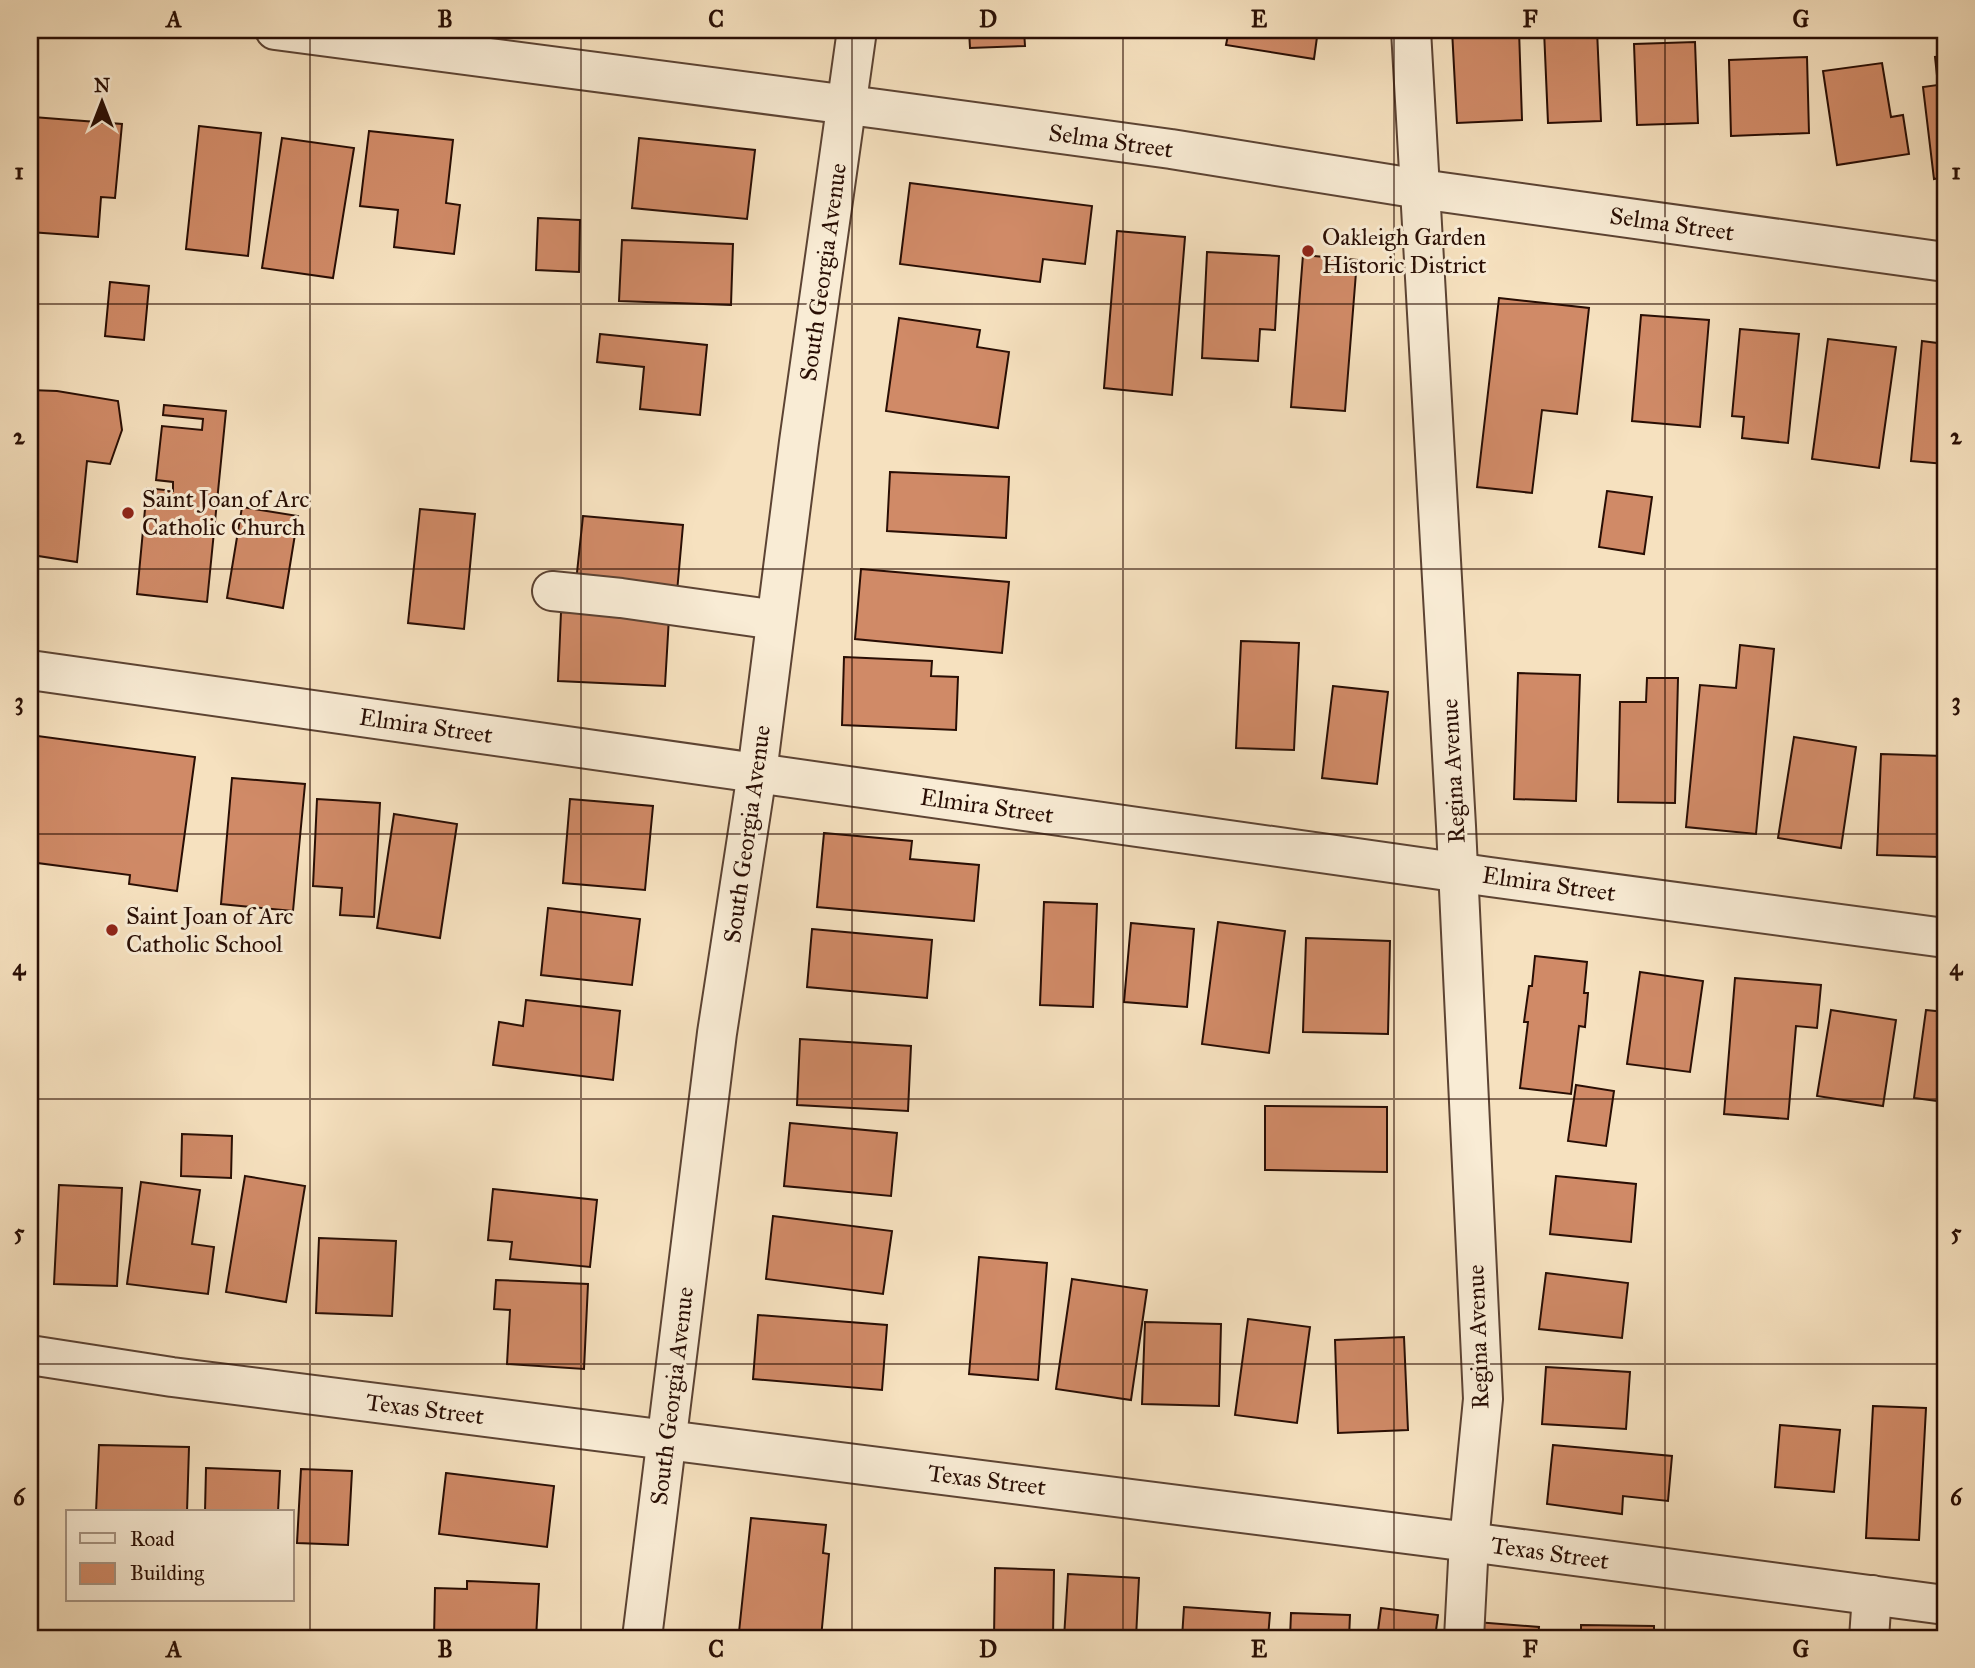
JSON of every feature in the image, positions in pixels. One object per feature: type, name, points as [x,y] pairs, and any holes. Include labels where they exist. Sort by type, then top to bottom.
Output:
[{"type":"street","name":"Selma Street","points":[[275,30],[1171,149],[1420,189],[1945,262]]},
{"type":"street","name":"South Georgia Avenue","points":[[642,1638],[717,1033],[757,773],[799,442],[857,30]]},
{"type":"street","name":"Regina Avenue","points":[[1411,30],[1458,872],[1483,1399],[1469,1542],[1464,1638]]},
{"type":"street","points":[[552,591],[776,620]]},
{"type":"street","name":"Elmira Street","points":[[30,670],[1458,872],[1945,938]]},
{"type":"street","name":"Texas Street","points":[[30,1355],[172,1377],[1945,1605]]},
{"type":"street","points":[[1869,1638],[1872,1595]]},
{"type":"building","points":[[662,30],[694,30],[694,36],[662,35]]},
{"type":"building","points":[[969,30],[1024,30],[1025,46],[970,48]]},
{"type":"building","points":[[1229,30],[1318,30],[1314,59],[1226,45]]},
{"type":"building","points":[[1452,30],[1519,30],[1522,120],[1457,123]]},
{"type":"building","points":[[1544,30],[1597,30],[1601,121],[1548,123]]},
{"type":"building","points":[[1695,42],[1698,123],[1637,125],[1634,44]]},
{"type":"building","points":[[1945,56],[1945,177],[1934,179],[1923,87],[1938,85],[1935,57]]},
{"type":"building","points":[[1807,57],[1809,133],[1731,136],[1729,60]]},
{"type":"building","points":[[1882,63],[1891,117],[1903,115],[1909,154],[1837,165],[1823,71]]},
{"type":"building","points":[[33,117],[122,124],[115,198],[101,197],[98,237],[30,232]]},
{"type":"building","points":[[199,126],[261,133],[248,256],[186,249]]},
{"type":"building","points":[[369,131],[453,140],[446,203],[460,205],[454,254],[394,247],[398,210],[360,206]]},
{"type":"building","points":[[282,138],[354,148],[333,278],[262,268]]},
{"type":"building","points":[[639,138],[755,150],[747,219],[632,208]]},
{"type":"building","points":[[910,183],[1092,206],[1085,264],[1043,259],[1040,282],[900,264]]},
{"type":"building","points":[[538,218],[580,220],[579,272],[536,270]]},
{"type":"building","points":[[1117,231],[1185,237],[1172,395],[1104,388]]},
{"type":"building","points":[[622,240],[733,244],[731,305],[619,301]]},
{"type":"building","points":[[1207,252],[1279,256],[1275,330],[1260,329],[1258,361],[1202,358]]},
{"type":"building","points":[[1303,255],[1357,260],[1345,411],[1291,407]]},
{"type":"building","points":[[110,282],[149,286],[144,340],[105,336]]},
{"type":"building","points":[[1499,298],[1589,308],[1577,414],[1542,410],[1532,493],[1477,487]]},
{"type":"building","points":[[1641,315],[1709,320],[1700,427],[1632,421]]},
{"type":"building","points":[[899,318],[980,330],[977,347],[1009,352],[998,428],[886,411]]},
{"type":"building","points":[[1740,329],[1799,334],[1788,443],[1742,438],[1744,417],[1732,416]]},
{"type":"building","points":[[600,334],[707,345],[700,415],[640,409],[644,367],[597,362]]},
{"type":"building","points":[[1828,339],[1896,347],[1879,468],[1812,459]]},
{"type":"building","points":[[1922,341],[1945,344],[1945,464],[1911,461]]},
{"type":"building","points":[[30,390],[57,391],[118,401],[122,430],[110,464],[87,461],[77,562],[38,556],[37,573],[30,572]]},
{"type":"building","points":[[164,405],[226,411],[207,602],[137,594],[147,488],[173,491],[173,482],[156,480],[162,426],[202,430],[203,419],[163,415]]},
{"type":"building","points":[[890,472],[1009,477],[1006,538],[887,531]]},
{"type":"building","points":[[1607,491],[1652,497],[1644,554],[1599,547]]},
{"type":"building","points":[[242,507],[298,516],[283,608],[227,598]]},
{"type":"building","points":[[420,509],[475,514],[464,629],[408,623]]},
{"type":"building","points":[[583,516],[683,525],[677,592],[576,582]]},
{"type":"building","points":[[861,569],[1009,582],[1002,653],[855,639]]},
{"type":"building","points":[[561,612],[669,617],[665,686],[558,681]]},
{"type":"building","points":[[1241,641],[1299,643],[1294,750],[1236,748]]},
{"type":"building","points":[[1740,645],[1774,649],[1756,834],[1686,827],[1700,685],[1736,688]]},
{"type":"building","points":[[844,657],[932,661],[931,676],[958,677],[956,730],[842,725]]},
{"type":"building","points":[[1518,673],[1580,675],[1576,801],[1514,799]]},
{"type":"building","points":[[1647,678],[1678,678],[1675,803],[1618,802],[1620,702],[1646,702]]},
{"type":"building","points":[[1333,686],[1388,692],[1377,784],[1322,778]]},
{"type":"building","points":[[30,735],[195,757],[177,891],[129,884],[130,875],[30,862]]},
{"type":"building","points":[[1794,737],[1856,747],[1841,848],[1778,838]]},
{"type":"building","points":[[1881,754],[1943,756],[1940,857],[1877,855]]},
{"type":"building","points":[[232,778],[305,784],[293,911],[221,904]]},
{"type":"building","points":[[317,799],[380,803],[374,917],[340,915],[342,888],[313,886]]},
{"type":"building","points":[[570,799],[653,806],[645,890],[563,883]]},
{"type":"building","points":[[394,814],[457,824],[440,938],[377,928]]},
{"type":"building","points":[[824,833],[912,841],[910,859],[979,865],[974,921],[817,907]]},
{"type":"building","points":[[1044,902],[1097,904],[1093,1007],[1040,1005]]},
{"type":"building","points":[[548,908],[640,919],[632,985],[541,975]]},
{"type":"building","points":[[1218,922],[1285,931],[1269,1053],[1202,1044]]},
{"type":"building","points":[[1131,923],[1194,929],[1187,1007],[1124,1002]]},
{"type":"building","points":[[812,929],[932,940],[927,998],[807,987]]},
{"type":"building","points":[[1306,938],[1390,941],[1388,1034],[1303,1032]]},
{"type":"building","points":[[1535,956],[1587,962],[1585,1027],[1579,1026],[1571,1094],[1520,1088],[1528,1022],[1524,1022]]},
{"type":"building","points":[[1640,972],[1703,981],[1690,1072],[1627,1064]]},
{"type":"building","points":[[1735,978],[1821,985],[1817,1028],[1796,1026],[1788,1119],[1724,1114]]},
{"type":"building","points":[[526,1000],[620,1011],[613,1080],[493,1065],[499,1022],[523,1026]]},
{"type":"building","points":[[1831,1010],[1896,1020],[1883,1106],[1817,1096]]},
{"type":"building","points":[[1926,1010],[1945,1012],[1945,1102],[1914,1098]]},
{"type":"building","points":[[800,1039],[911,1046],[908,1111],[797,1105]]},
{"type":"building","points":[[1576,1085],[1614,1091],[1606,1146],[1568,1141]]},
{"type":"building","points":[[1265,1106],[1387,1107],[1387,1172],[1265,1170]]},
{"type":"building","points":[[790,1123],[897,1133],[891,1196],[784,1186]]},
{"type":"building","points":[[182,1134],[232,1136],[231,1178],[181,1176]]},
{"type":"building","points":[[245,1176],[305,1186],[286,1302],[226,1292]]},
{"type":"building","points":[[1556,1176],[1636,1184],[1631,1242],[1550,1234]]},
{"type":"building","points":[[141,1182],[200,1190],[192,1244],[214,1247],[208,1294],[127,1284]]},
{"type":"building","points":[[59,1185],[122,1188],[117,1286],[54,1284]]},
{"type":"building","points":[[493,1189],[597,1200],[590,1267],[510,1259],[512,1242],[488,1240]]},
{"type":"building","points":[[773,1216],[892,1231],[883,1294],[766,1279]]},
{"type":"building","points":[[319,1238],[396,1241],[392,1316],[316,1313]]},
{"type":"building","points":[[979,1257],[1047,1263],[1038,1380],[969,1374]]},
{"type":"building","points":[[1546,1273],[1628,1283],[1622,1338],[1539,1329]]},
{"type":"building","points":[[1072,1279],[1147,1290],[1131,1400],[1056,1389]]},
{"type":"building","points":[[496,1280],[588,1284],[584,1369],[507,1364],[510,1310],[494,1309]]},
{"type":"building","points":[[758,1315],[887,1325],[882,1390],[753,1379]]},
{"type":"building","points":[[1248,1319],[1310,1327],[1297,1423],[1235,1415]]},
{"type":"building","points":[[1145,1322],[1221,1324],[1219,1406],[1142,1404]]},
{"type":"building","points":[[1404,1337],[1408,1430],[1338,1433],[1335,1340]]},
{"type":"building","points":[[1546,1367],[1630,1372],[1626,1429],[1542,1424]]},
{"type":"building","points":[[1873,1406],[1926,1408],[1919,1540],[1866,1538]]},
{"type":"building","points":[[1780,1425],[1840,1430],[1834,1492],[1775,1487]]},
{"type":"building","points":[[99,1445],[189,1447],[187,1510],[96,1510]]},
{"type":"building","points":[[1553,1445],[1672,1456],[1668,1501],[1623,1496],[1622,1514],[1547,1504]]},
{"type":"building","points":[[206,1468],[280,1471],[278,1510],[205,1510]]},
{"type":"building","points":[[301,1469],[352,1471],[348,1545],[297,1543]]},
{"type":"building","points":[[446,1473],[554,1486],[547,1547],[439,1534]]},
{"type":"building","points":[[751,1518],[826,1525],[823,1553],[829,1554],[821,1638],[739,1632]]},
{"type":"building","points":[[995,1568],[1054,1570],[1053,1638],[994,1638]]},
{"type":"building","points":[[1068,1574],[1139,1578],[1136,1638],[1064,1638]]},
{"type":"building","points":[[467,1581],[539,1584],[536,1638],[434,1638],[435,1588],[467,1589]]},
{"type":"building","points":[[1184,1607],[1270,1613],[1268,1638],[1182,1638]]},
{"type":"building","points":[[1381,1608],[1438,1615],[1435,1638],[1377,1638]]},
{"type":"building","points":[[1291,1613],[1350,1615],[1349,1638],[1290,1638]]},
{"type":"building","points":[[1476,1622],[1539,1627],[1538,1638],[1475,1638]]},
{"type":"building","points":[[1581,1625],[1654,1626],[1654,1638],[1581,1638]]},
{"type":"building","points":[[1675,1635],[1739,1636],[1739,1638],[1675,1638]]},
{"type":"place","name":"Oakleigh Garden Historic District","points":[[1308,251]]},
{"type":"place","name":"Saint Joan of Arc Catholic Church","points":[[128,513]]},
{"type":"place","name":"Saint Joan of Arc Catholic School","points":[[112,930]]}]
